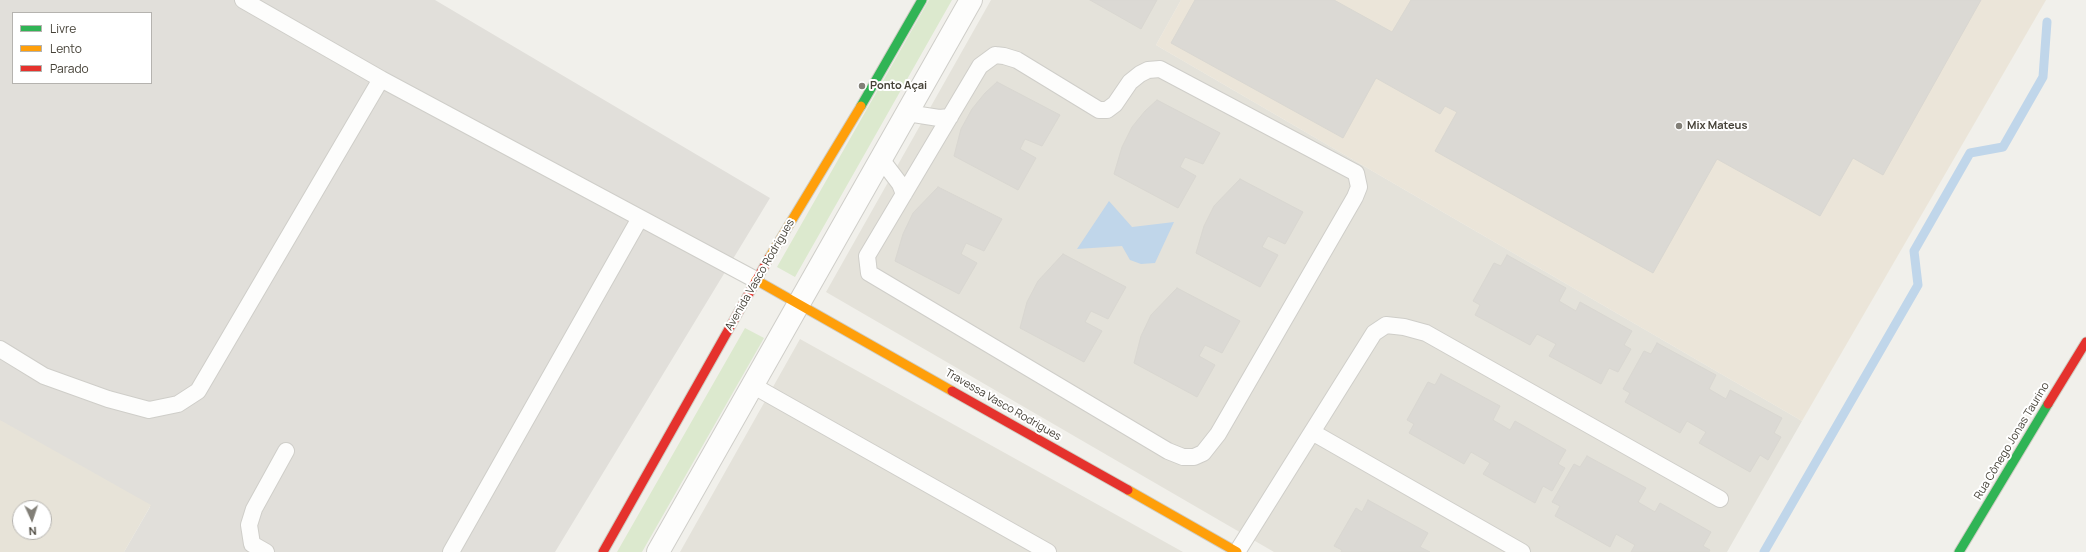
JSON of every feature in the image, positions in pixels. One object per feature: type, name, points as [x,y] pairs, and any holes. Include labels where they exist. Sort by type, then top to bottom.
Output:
[{"type":"street","name":"Avenida Vasco Rodrigues","points":[[603,552],[756,280],[898,44],[922,0]]},
{"type":"street","points":[[658,552],[971,0]]},
{"type":"street","name":"Travessa Vasco Rodrigues","points":[[756,280],[1237,552]]},
{"type":"street","name":"Rua Cônego Jonas Taurino","points":[[1959,552],[2086,342]]},
{"type":"lane","points":[[243,0],[381,79],[756,280]]},
{"type":"lane","points":[[995,56],[1004,56],[1017,60],[1099,110],[1107,110],[1115,104],[1130,82],[1140,74],[1148,70],[1160,68],[1350,169],[1356,173],[1359,187],[1356,197],[1218,434],[1203,453],[1194,458],[1168,451],[869,273],[867,256],[904,194],[980,66],[995,56]]},
{"type":"lane","points":[[0,349],[44,376],[108,399],[149,410],[178,404],[198,391],[381,79]]},
{"type":"lane","points":[[907,113],[939,118],[950,117]]},
{"type":"lane","points":[[881,158],[900,184],[904,194]]},
{"type":"lane","points":[[452,552],[640,218]]},
{"type":"lane","points":[[1237,552],[1374,333],[1386,325],[1404,327],[1426,333],[1720,499]]},
{"type":"lane","points":[[752,384],[1048,552]]},
{"type":"lane","points":[[1312,432],[1522,552]]},
{"type":"lane","points":[[266,552],[252,544],[249,525],[254,509],[286,451]]},
{"type":"shaded area","points":[[0,0],[435,0],[770,198],[555,552],[124,552],[150,507],[0,422]]},
{"type":"shaded area","points":[[991,0],[1181,0],[1156,45],[1802,421],[1727,552],[1274,552],[826,292]]},
{"type":"shaded area","name":"Mix Mateus","points":[[1181,0],[2046,0],[1802,421],[1156,45]]},
{"type":"shaded area","points":[[800,339],[1183,552],[680,552]]},
{"type":"shaded area","points":[[0,420],[151,505],[124,552],[0,552]]},
{"type":"green space","points":[[929,0],[952,0],[795,277],[777,267]]},
{"type":"green space","points":[[745,328],[764,338],[642,552],[617,552]]},
{"type":"water","points":[[1109,201],[1132,227],[1174,222],[1155,263],[1141,264],[1130,260],[1122,246],[1077,249]]},
{"type":"building","points":[[1090,0],[1157,0],[1141,29]]},
{"type":"building","name":"Mix Mateus","points":[[1195,0],[1334,0],[1392,32],[1411,0],[1981,0],[1883,175],[1853,158],[1820,216],[1717,159],[1653,273],[1435,151],[1457,112],[1445,106],[1440,114],[1376,78],[1343,138],[1171,43]]},
{"type":"building","points":[[997,82],[1060,115],[1042,146],[1025,139],[1020,149],[1036,158],[1018,190],[954,156],[961,129],[972,109],[985,93]]},
{"type":"building","points":[[1157,100],[1220,133],[1203,164],[1185,157],[1180,167],[1196,176],[1178,208],[1114,174],[1122,147],[1132,127],[1145,111]]},
{"type":"building","points":[[1240,179],[1303,212],[1285,244],[1268,236],[1262,247],[1278,255],[1260,287],[1196,253],[1204,226],[1214,206]]},
{"type":"building","points":[[938,187],[1002,219],[984,251],[966,243],[961,254],[977,263],[959,294],[895,261],[903,234],[913,213]]},
{"type":"building","points":[[1063,254],[1126,287],[1108,319],[1091,311],[1085,322],[1102,331],[1084,362],[1020,328],[1027,302],[1038,281]]},
{"type":"building","points":[[1507,255],[1566,288],[1559,301],[1576,311],[1580,302],[1632,331],[1624,345],[1631,349],[1618,372],[1609,368],[1601,384],[1549,356],[1556,344],[1537,334],[1530,345],[1475,315],[1480,305],[1473,301],[1494,263],[1501,266]]},
{"type":"building","points":[[1177,288],[1240,321],[1222,353],[1205,345],[1199,356],[1215,365],[1197,397],[1134,363],[1141,336],[1151,315]]},
{"type":"building","points":[[1657,343],[1716,375],[1709,389],[1726,399],[1730,390],[1782,418],[1774,433],[1781,437],[1768,460],[1760,455],[1750,472],[1699,443],[1706,432],[1687,421],[1680,433],[1625,402],[1630,393],[1623,389],[1644,351],[1651,354]]},
{"type":"building","points":[[1441,374],[1500,406],[1493,420],[1510,430],[1515,421],[1566,450],[1558,464],[1565,468],[1552,491],[1543,486],[1535,503],[1483,474],[1490,463],[1471,452],[1464,464],[1409,433],[1414,424],[1407,420],[1428,382],[1435,385]]},
{"type":"building","points":[[1587,456],[1646,488],[1638,502],[1655,512],[1660,503],[1711,532],[1703,546],[1710,550],[1709,552],[1631,552],[1635,545],[1616,534],[1610,547],[1555,516],[1560,506],[1552,502],[1574,464],[1580,467]]},
{"type":"building","points":[[1368,500],[1428,533],[1420,547],[1430,552],[1341,552],[1342,550],[1334,546],[1356,508],[1362,512]]},
{"type":"waterway","points":[[1764,552],[1918,285],[1914,251],[1970,153],[2003,147],[2043,77],[2047,22]]},
{"type":"traffic: fast","points":[[861,106],[922,0]]},
{"type":"traffic: fast","points":[[1959,552],[2048,404]]},
{"type":"traffic: slow","points":[[769,258],[861,106]]},
{"type":"traffic: slow","points":[[756,280],[952,391]]},
{"type":"traffic: slow","points":[[1128,490],[1237,552]]},
{"type":"traffic: jam","points":[[603,552],[769,258]]},
{"type":"traffic: jam","points":[[2048,404],[2086,342]]},
{"type":"traffic: jam","points":[[952,391],[1128,490]]},
{"type":"place","name":"Ponto Açai","points":[[862,86]]},
{"type":"place","name":"Mix Mateus","points":[[1679,126]]}]
